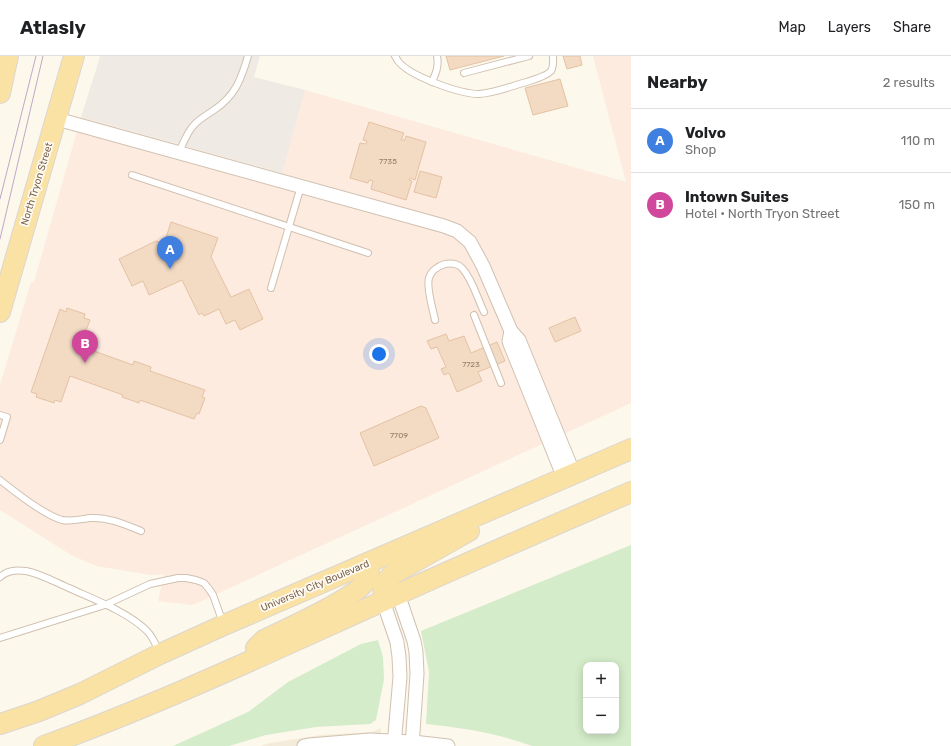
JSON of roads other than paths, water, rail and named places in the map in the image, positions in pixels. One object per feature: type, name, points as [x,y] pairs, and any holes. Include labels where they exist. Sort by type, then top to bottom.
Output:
[{"type":"main road","points":[[0,93],[8,56]]},
{"type":"main road","name":"North Tryon Street","points":[[0,312],[74,56]]},
{"type":"main road","name":"University City Boulevard","points":[[0,724],[39,711],[80,694],[160,654],[224,625],[631,449]]},
{"type":"main road","points":[[44,746],[147,706],[631,492]]},
{"type":"main road","points":[[390,598],[384,584],[393,574],[481,524],[520,496]]},
{"type":"main road","points":[[236,667],[264,640],[342,600],[363,586],[369,578],[368,563]]},
{"type":"street","points":[[57,119],[444,226],[461,234],[474,248],[511,331],[519,340],[569,476]]},
{"type":"street","points":[[390,598],[399,657],[400,677],[395,743]]},
{"type":"street","points":[[390,598],[414,641],[416,652],[417,674],[412,744]]},
{"type":"street","points":[[304,746],[370,740],[448,746]]},
{"type":"lane","points":[[179,152],[193,125],[215,110],[236,88],[248,56]]},
{"type":"lane","points":[[395,56],[402,66],[432,82],[451,89],[478,94],[497,91],[548,74],[553,65],[553,56]]},
{"type":"lane","points":[[432,82],[438,67],[437,56]]},
{"type":"lane","points":[[464,72],[529,56]]},
{"type":"lane","points":[[132,175],[368,253]]},
{"type":"lane","points":[[271,288],[301,186]]},
{"type":"lane","points":[[435,320],[429,290],[429,278],[435,269],[445,264],[460,266],[472,284],[484,312]]},
{"type":"lane","points":[[474,315],[501,383]]},
{"type":"lane","points":[[0,415],[7,417],[0,440]]},
{"type":"lane","points":[[0,480],[55,518],[69,521],[90,518],[105,519],[119,522],[141,530]]},
{"type":"lane","points":[[0,577],[8,572],[16,570],[27,571],[105,605],[123,614],[147,631],[160,654]]},
{"type":"lane","points":[[0,638],[105,605],[150,584],[178,578],[186,578],[204,583],[213,595],[224,625]]},
{"type":"tram line","points":[[0,199],[36,56]]},
{"type":"tram line","points":[[0,239],[43,56]]},
{"type":"place","name":"Volvo","points":[[170,269]]},
{"type":"place","name":"Intown Suites","points":[[85,363]]}]
